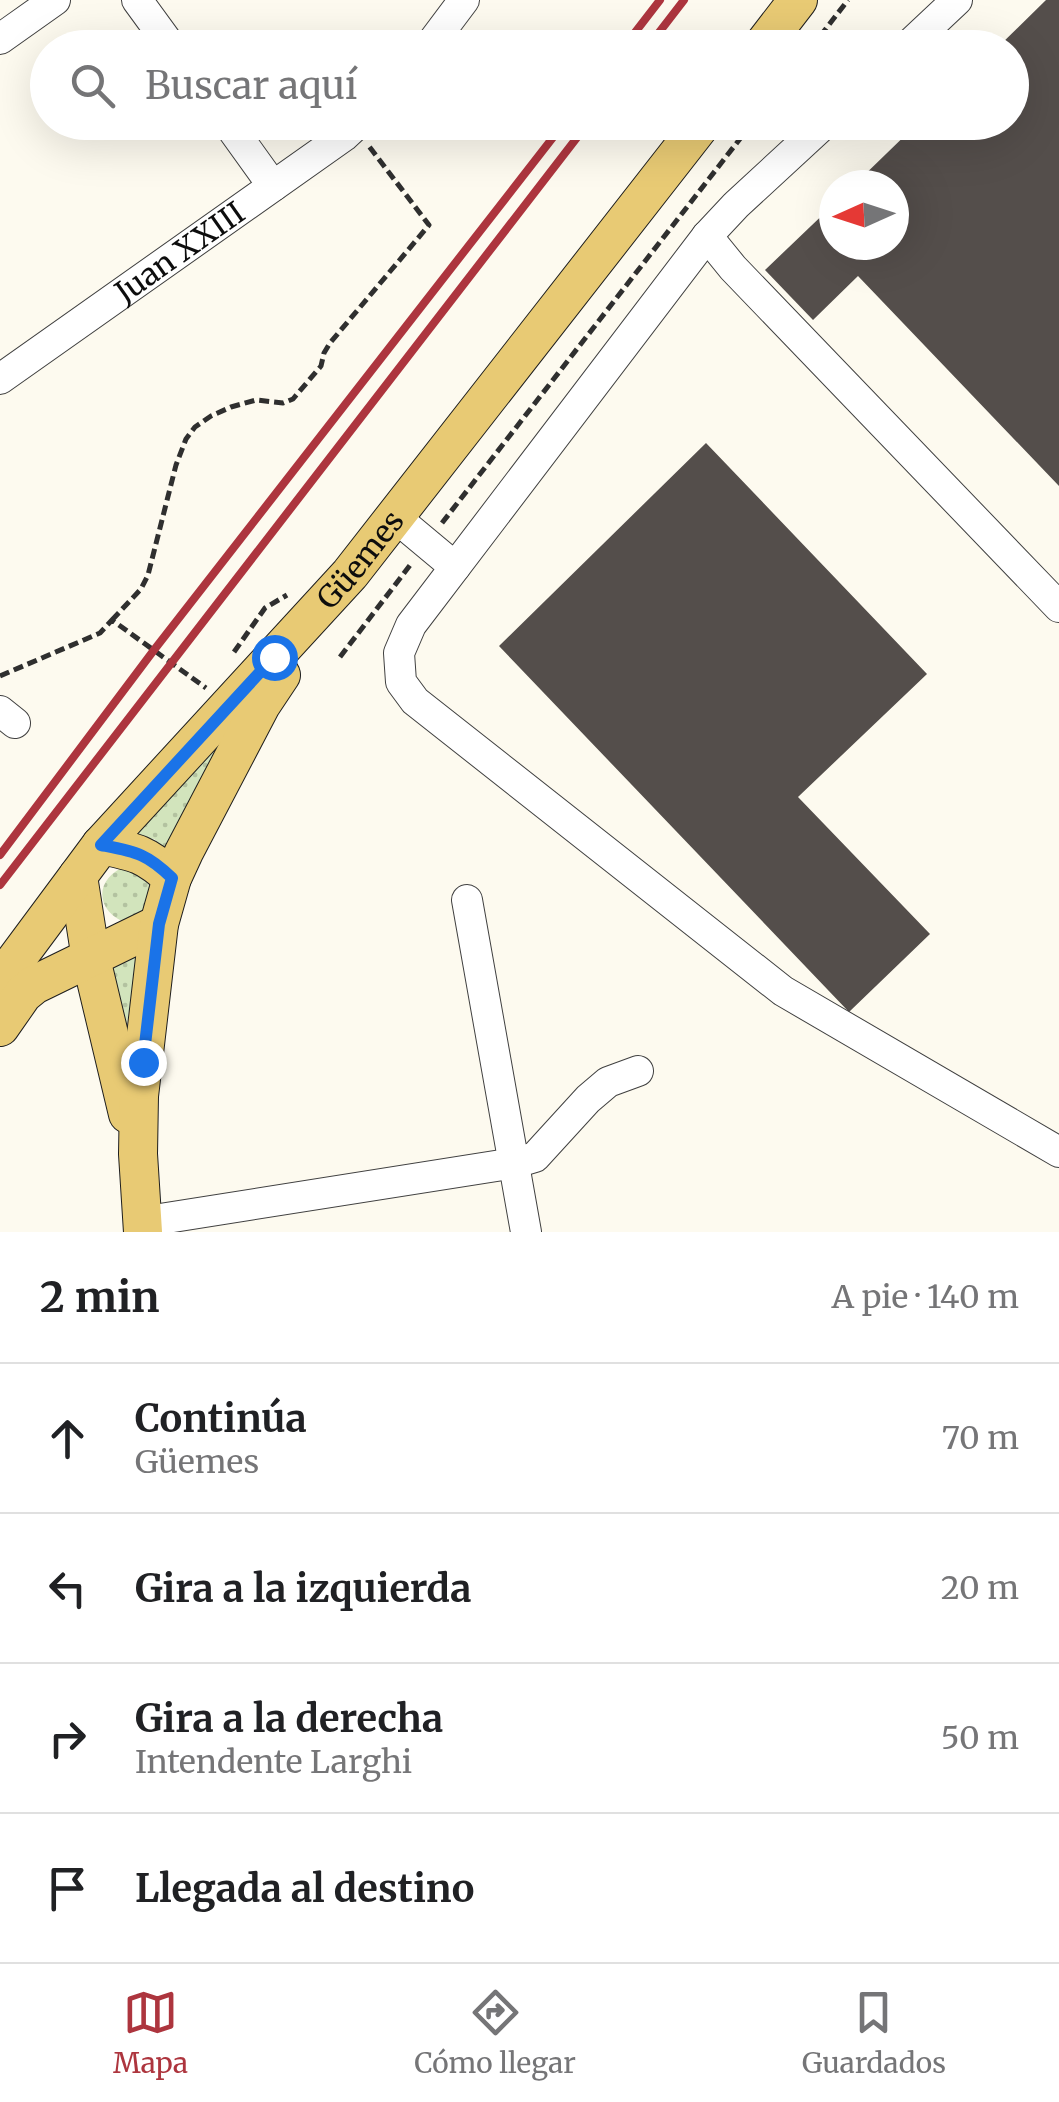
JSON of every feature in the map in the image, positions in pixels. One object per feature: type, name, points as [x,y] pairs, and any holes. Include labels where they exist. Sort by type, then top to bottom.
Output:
[{"type":"main road","points":[[776,30],[798,0]]},
{"type":"main road","name":"Güemes","points":[[0,982],[101,845],[350,574],[689,140]]},
{"type":"main road","points":[[142,1227],[139,1096],[159,924],[172,878],[260,706],[350,574]]},
{"type":"main road","points":[[101,845],[139,852],[172,878]]},
{"type":"main road","points":[[78,876],[91,959],[138,1154]]},
{"type":"main road","points":[[0,1027],[22,994],[34,985],[159,924]]},
{"type":"street","points":[[0,40],[55,0]]},
{"type":"street","points":[[137,0],[159,30]]},
{"type":"street","points":[[442,30],[464,0]]},
{"type":"street","points":[[925,30],[957,0]]},
{"type":"street","points":[[239,140],[273,186]]},
{"type":"street","name":"Juan XXIII","points":[[0,380],[338,140]]},
{"type":"street","points":[[806,140],[706,236],[410,626],[400,653],[400,682],[415,701],[783,991],[1059,1152]]},
{"type":"street","points":[[706,236],[1059,607]]},
{"type":"street","points":[[395,517],[455,566]]},
{"type":"street","points":[[467,900],[526,1232]]},
{"type":"street","points":[[142,1227],[535,1157],[608,1082],[638,1071]]},
{"type":"path","points":[[825,30],[848,0]]},
{"type":"path","points":[[0,676],[100,632],[112,620],[141,589],[148,575],[186,439],[195,427],[210,416],[256,400],[293,400],[321,366],[330,343],[429,225],[368,140]]},
{"type":"path","points":[[340,656],[739,140]]},
{"type":"path","points":[[112,620],[214,694]]},
{"type":"green space","points":[[232,717],[172,855],[154,839],[132,837]]},
{"type":"green space","points":[[128,865],[142,866],[161,901],[129,924],[109,912],[102,895],[108,878]]},
{"type":"green space","points":[[139,945],[125,1037],[110,960]]},
{"type":"building","points":[[1046,0],[1059,0],[1059,486],[858,276],[813,320],[765,270],[819,218],[819,260],[909,260],[909,170],[869,170],[900,140],[1029,140],[1029,30],[1015,30]]},
{"type":"building","points":[[706,443],[927,674],[798,797],[930,934],[849,1012],[499,646]]},
{"type":"railway","points":[[637,30],[660,0]]},
{"type":"railway","points":[[661,30],[684,0]]},
{"type":"railway","points":[[0,855],[154,650],[551,140]]},
{"type":"railway","points":[[0,885],[575,140]]},
{"type":"route","points":[[143,1062],[159,924],[172,878],[139,852],[101,845],[274,657]]}]
